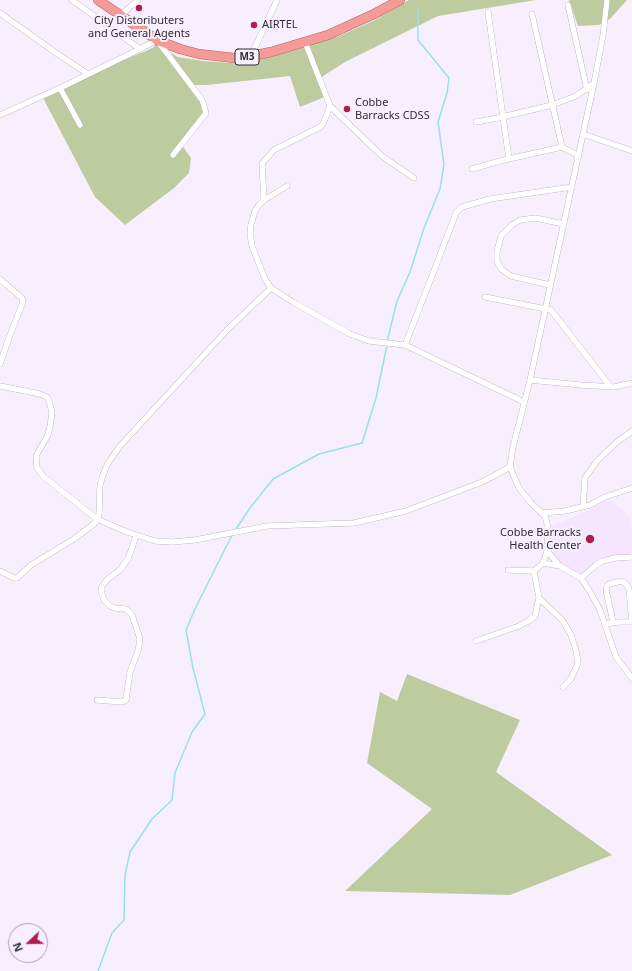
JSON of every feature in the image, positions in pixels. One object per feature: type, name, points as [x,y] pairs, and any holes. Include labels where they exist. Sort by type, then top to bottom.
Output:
[{"type":"highway","name":"M3","points":[[98,0],[157,40],[180,49],[199,54],[234,58],[251,56],[306,42],[344,28],[384,10],[400,0]]},
{"type":"street","points":[[72,0],[140,50]]},
{"type":"street","points":[[120,15],[138,0]]},
{"type":"street","points":[[251,56],[277,0]]},
{"type":"street","points":[[508,570],[534,570],[543,563],[547,551],[548,527],[545,516],[518,488],[510,467],[513,446],[530,380],[579,156],[603,35],[607,0]]},
{"type":"street","points":[[568,5],[590,102]]},
{"type":"street","points":[[488,12],[510,158]]},
{"type":"street","points":[[0,13],[88,74]]},
{"type":"street","points":[[532,14],[562,146]]},
{"type":"street","points":[[0,115],[140,50],[157,40],[202,100],[206,113],[173,155]]},
{"type":"street","points":[[306,42],[330,106],[382,156],[414,178]]},
{"type":"street","points":[[476,122],[552,105],[576,96],[594,83]]},
{"type":"street","points":[[60,88],[80,126]]},
{"type":"street","points":[[264,200],[262,164],[264,161],[274,150],[320,127],[330,106]]},
{"type":"street","points":[[583,134],[632,151]]},
{"type":"street","points":[[472,169],[510,158],[562,146],[579,156]]},
{"type":"street","points":[[287,186],[264,200],[255,211],[251,224],[250,234],[252,246],[265,279],[272,288],[293,302],[350,334],[369,341],[405,345],[524,402]]},
{"type":"street","points":[[405,345],[456,213],[462,207],[490,199],[572,188]]},
{"type":"street","points":[[550,285],[511,276],[501,269],[497,261],[497,251],[501,236],[512,225],[520,220],[535,218],[564,224]]},
{"type":"street","points":[[0,279],[22,298],[23,302],[0,364]]},
{"type":"street","points":[[0,570],[14,578],[17,578],[30,565],[74,539],[92,526],[98,518],[100,485],[103,475],[108,463],[120,446],[226,331],[272,288]]},
{"type":"street","points":[[485,297],[550,310],[610,386]]},
{"type":"street","points":[[530,380],[610,386],[632,383]]},
{"type":"street","points":[[0,386],[40,394],[47,397],[52,412],[52,420],[48,435],[36,456],[37,468],[44,477],[98,518],[136,536],[155,541],[172,542],[195,540],[267,526],[354,523],[406,511],[482,482],[510,467]]},
{"type":"street","points":[[583,507],[585,478],[597,461],[617,442],[632,431]]},
{"type":"street","points":[[541,513],[565,511],[583,507],[605,497],[632,488]]},
{"type":"street","points":[[97,700],[122,702],[126,700],[130,672],[138,651],[140,639],[132,615],[126,610],[110,606],[104,600],[101,590],[102,586],[108,579],[121,569],[128,559],[136,536]]},
{"type":"street","points":[[547,551],[560,566],[581,578],[589,590],[605,624],[616,657],[632,678]]},
{"type":"street","points":[[581,578],[603,561],[615,558],[632,557]]},
{"type":"street","points":[[543,563],[560,566]]},
{"type":"street","points":[[476,641],[530,620],[534,616],[539,598],[534,570]]},
{"type":"street","points":[[605,624],[613,622],[632,622],[629,589],[627,584],[622,581],[609,584],[606,590],[613,622]]},
{"type":"street","points":[[539,598],[563,621],[571,635],[576,650],[578,663],[571,679],[563,687]]},
{"type":"shaded area","name":"Cobbe Barracks Health Center","points":[[610,499],[630,517],[632,527],[632,557],[603,561],[581,578],[560,566],[547,551],[548,527],[576,516]]},
{"type":"green space","points":[[409,0],[536,0],[438,16],[345,62],[320,78],[327,96],[300,107],[290,76],[207,85],[194,85],[202,100],[206,113],[181,144],[191,158],[189,173],[174,188],[125,225],[95,197],[42,96],[88,74],[146,51],[154,47],[157,40],[159,46],[178,57],[229,63],[265,58],[339,36],[375,20]]},
{"type":"green space","points":[[569,0],[627,0],[610,19],[599,25],[578,26]]},
{"type":"green space","points":[[407,674],[520,720],[496,772],[612,855],[510,895],[345,891],[432,809],[367,763],[380,692],[397,701]]},
{"type":"waterway","points":[[387,342],[397,301],[410,272],[424,228],[440,189],[444,164],[438,122],[447,93],[449,78],[418,40],[418,7]]},
{"type":"waterway","points":[[236,529],[250,508],[273,479],[319,454],[362,443],[376,398],[387,345]]},
{"type":"waterway","points":[[98,971],[112,933],[124,920],[125,875],[130,852],[152,819],[172,800],[175,773],[192,732],[205,714],[193,668],[186,630],[233,534]]},
{"type":"place","name":"City Distoributers and General Agents","points":[[139,8]]},
{"type":"place","name":"AIRTEL","points":[[254,25]]},
{"type":"place","name":"Cobbe Barracks CDSS","points":[[347,109]]},
{"type":"place","name":"Cobbe Barracks Health Center","points":[[590,539]]}]
